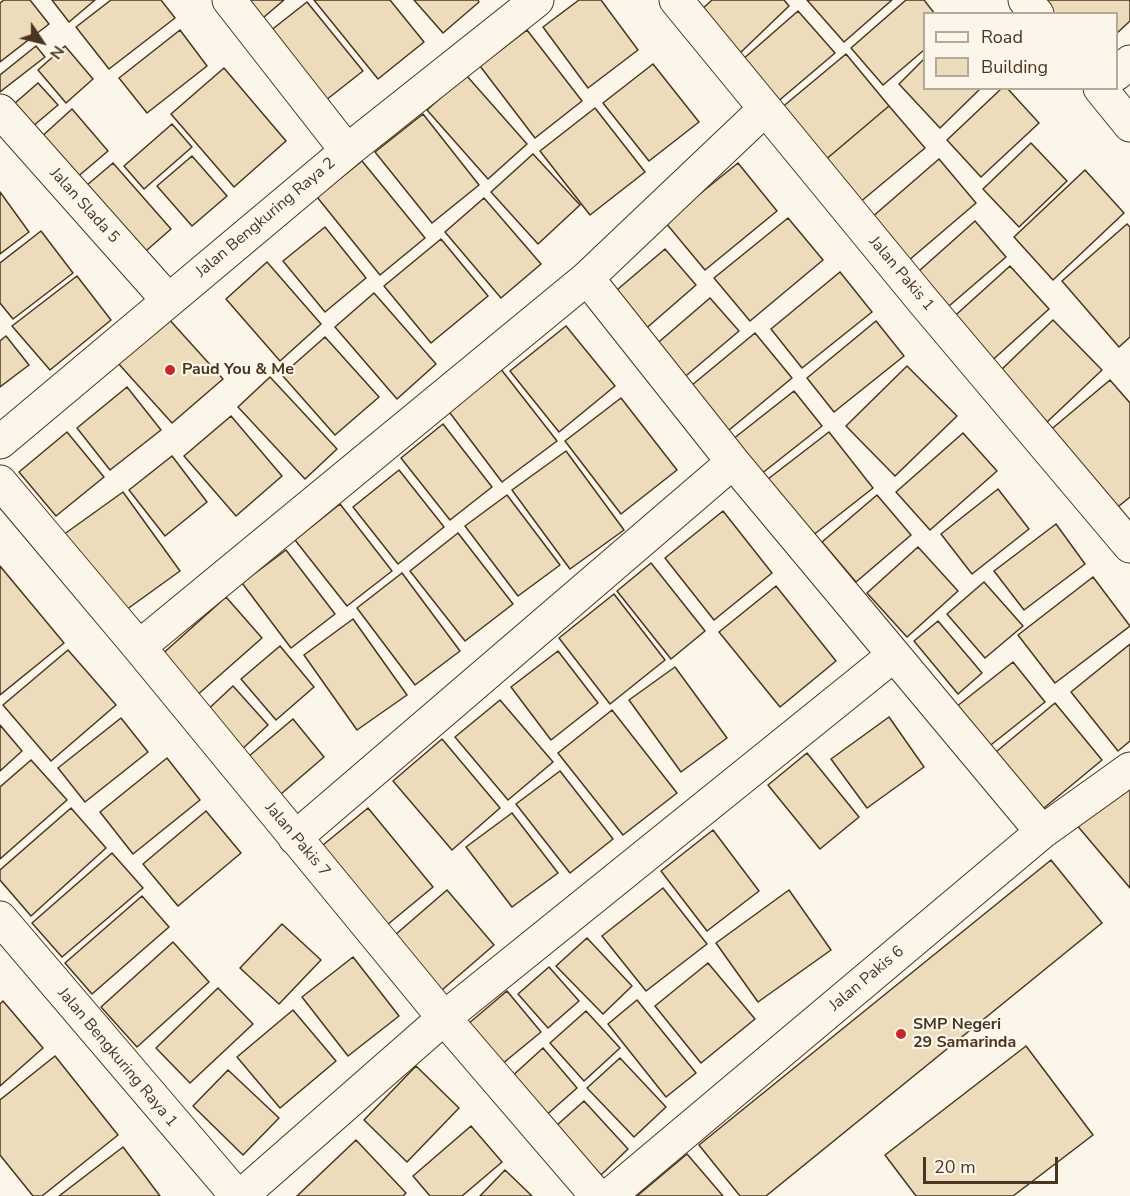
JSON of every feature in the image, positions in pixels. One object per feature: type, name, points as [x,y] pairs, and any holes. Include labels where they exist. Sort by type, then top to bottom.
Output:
[{"type":"street","points":[[229,0],[347,151]]},
{"type":"street","name":"Jalan Bengkuring Raya 2","points":[[0,442],[347,151],[537,0]]},
{"type":"street","name":"Jalan Pakis 1","points":[[676,0],[1130,546]]},
{"type":"street","points":[[1025,0],[1035,12]]},
{"type":"street","points":[[1118,72],[1130,62]]},
{"type":"street","points":[[1101,90],[1130,126]]},
{"type":"street","points":[[139,647],[587,278],[765,109]]},
{"type":"street","name":"Jalan Slada 5","points":[[2,119],[168,300]]},
{"type":"street","points":[[587,278],[733,462],[1042,832]]},
{"type":"street","points":[[295,838],[733,462]]},
{"type":"street","name":"Jalan Pakis 7","points":[[0,482],[444,1018],[597,1196]]},
{"type":"street","points":[[239,1196],[444,1018],[894,655]]},
{"type":"street","name":"Jalan Pakis 6","points":[[609,1196],[1042,832],[1130,769]]},
{"type":"street","name":"Jalan Bengkuring Raya 1","points":[[0,918],[239,1196]]},
{"type":"building","points":[[4,0],[30,0],[49,24],[0,62],[0,3]]},
{"type":"building","points":[[52,0],[95,0],[69,22]]},
{"type":"building","points":[[111,0],[161,0],[175,18],[109,69],[76,27]]},
{"type":"building","points":[[238,0],[284,0],[257,23]]},
{"type":"building","points":[[314,0],[390,0],[424,42],[378,79]]},
{"type":"building","points":[[414,0],[478,0],[479,2],[443,33]]},
{"type":"building","points":[[579,0],[601,0],[638,50],[588,88],[543,27]]},
{"type":"building","points":[[712,0],[784,0],[789,6],[739,54],[700,11]]},
{"type":"building","points":[[807,0],[892,0],[844,42]]},
{"type":"building","points":[[906,0],[924,0],[933,12],[923,12],[923,51],[883,85],[851,48]]},
{"type":"building","points":[[1031,0],[1130,0],[1130,21],[1118,32],[1118,12],[1042,12]]},
{"type":"building","points":[[307,2],[363,71],[321,104],[265,35]]},
{"type":"building","points":[[798,11],[835,53],[769,109],[734,67]]},
{"type":"building","points":[[180,30],[207,66],[147,113],[119,78]]},
{"type":"building","points":[[527,30],[582,101],[535,138],[480,66]]},
{"type":"building","points":[[36,46],[45,57],[0,92],[0,75]]},
{"type":"building","points":[[65,46],[93,79],[66,103],[38,70]]},
{"type":"building","points":[[846,54],[889,106],[824,161],[780,109]]},
{"type":"building","points":[[923,60],[923,90],[979,90],[940,128],[899,84]]},
{"type":"building","points":[[653,64],[699,122],[649,161],[603,103]]},
{"type":"building","points":[[224,68],[286,141],[234,187],[171,114]]},
{"type":"building","points":[[466,75],[527,144],[488,179],[427,110]]},
{"type":"building","points":[[38,83],[58,105],[26,132],[7,110]]},
{"type":"building","points":[[1000,90],[1009,90],[1039,123],[981,177],[947,140]]},
{"type":"building","points":[[889,106],[925,148],[859,203],[824,161]]},
{"type":"building","points":[[595,108],[645,172],[590,215],[540,151]]},
{"type":"building","points":[[72,109],[108,151],[75,179],[39,139]]},
{"type":"building","points":[[423,114],[479,185],[432,223],[375,152]]},
{"type":"building","points":[[172,124],[192,147],[144,189],[124,166]]},
{"type":"building","points":[[1031,143],[1067,181],[1019,227],[983,189]]},
{"type":"building","points":[[533,154],[580,205],[538,244],[491,192]]},
{"type":"building","points":[[192,156],[227,196],[192,226],[157,186]]},
{"type":"building","points":[[939,159],[976,203],[908,261],[871,218]]},
{"type":"building","points":[[362,161],[425,238],[380,275],[317,197]]},
{"type":"building","points":[[113,163],[171,229],[139,257],[80,191]]},
{"type":"building","points":[[738,163],[777,211],[705,270],[665,222]]},
{"type":"building","points":[[1085,170],[1124,213],[1053,280],[1014,237]]},
{"type":"building","points":[[0,192],[29,232],[0,254]]},
{"type":"building","points":[[484,198],[541,264],[501,298],[445,232]]},
{"type":"building","points":[[788,218],[823,260],[750,321],[714,278]]},
{"type":"building","points":[[975,221],[1006,257],[949,306],[919,271]]},
{"type":"building","points":[[1127,224],[1130,227],[1130,337],[1119,347],[1062,281]]},
{"type":"building","points":[[325,227],[366,278],[325,312],[283,261]]},
{"type":"building","points":[[41,231],[73,273],[13,319],[0,303],[0,263]]},
{"type":"building","points":[[441,239],[488,296],[431,343],[384,286]]},
{"type":"building","points":[[665,249],[696,285],[642,332],[611,295]]},
{"type":"building","points":[[267,262],[321,324],[280,361],[226,299]]},
{"type":"building","points":[[1010,266],[1049,309],[987,365],[948,322]]},
{"type":"building","points":[[840,272],[872,312],[802,368],[771,329]]},
{"type":"building","points":[[77,276],[111,320],[50,370],[12,326]]},
{"type":"building","points":[[374,293],[436,364],[397,399],[335,327]]},
{"type":"building","points":[[710,298],[739,331],[681,380],[653,347]]},
{"type":"building","name":"Paud You & Me","points":[[167,317],[223,379],[172,423],[117,362]]},
{"type":"building","points":[[1053,320],[1102,370],[1047,422],[999,372]]},
{"type":"building","points":[[876,321],[904,356],[834,412],[807,378]]},
{"type":"building","points":[[566,326],[615,386],[559,432],[510,371]]},
{"type":"building","points":[[755,333],[792,378],[723,435],[686,390]]},
{"type":"building","points":[[6,336],[29,365],[0,387],[0,341]]},
{"type":"building","points":[[325,337],[379,397],[335,435],[282,375]]},
{"type":"building","points":[[907,366],[957,416],[895,476],[846,426]]},
{"type":"building","points":[[500,368],[557,441],[502,482],[447,409]]},
{"type":"building","points":[[270,377],[337,449],[305,479],[238,407]]},
{"type":"building","points":[[1110,380],[1130,403],[1130,497],[1114,510],[1048,432]]},
{"type":"building","points":[[127,387],[161,430],[110,470],[77,428]]},
{"type":"building","points":[[794,391],[822,426],[756,478],[728,443]]},
{"type":"building","points":[[621,398],[677,470],[621,514],[565,441]]},
{"type":"building","points":[[231,416],[282,476],[236,516],[184,456]]},
{"type":"building","points":[[443,424],[492,487],[450,520],[401,458]]},
{"type":"building","points":[[67,432],[104,477],[56,516],[19,472]]},
{"type":"building","points":[[829,432],[873,488],[812,536],[768,479]]},
{"type":"building","points":[[963,433],[997,471],[930,530],[896,492]]},
{"type":"building","points":[[566,451],[624,530],[570,569],[512,490]]},
{"type":"building","points":[[172,456],[207,502],[165,536],[129,490]]},
{"type":"building","points":[[399,470],[444,527],[398,564],[353,507]]},
{"type":"building","points":[[998,489],[1029,529],[972,574],[941,534]]},
{"type":"building","points":[[123,492],[180,571],[119,615],[63,535]]},
{"type":"building","points":[[507,495],[560,565],[518,596],[465,526]]},
{"type":"building","points":[[877,495],[911,535],[856,582],[822,542]]},
{"type":"building","points":[[340,504],[392,571],[347,606],[295,540]]},
{"type":"building","points":[[723,511],[772,573],[714,620],[665,558]]},
{"type":"building","points":[[1056,524],[1085,564],[1024,610],[994,571]]},
{"type":"building","points":[[458,533],[513,604],[465,641],[410,571]]},
{"type":"building","points":[[918,547],[958,591],[907,637],[867,593]]},
{"type":"building","points":[[286,550],[335,614],[291,648],[242,583]]},
{"type":"building","points":[[651,563],[705,631],[671,659],[617,591]]},
{"type":"building","points":[[0,566],[64,643],[0,695]]},
{"type":"building","points":[[402,573],[460,651],[415,685],[357,608]]},
{"type":"building","points":[[1093,577],[1130,626],[1055,683],[1018,635]]},
{"type":"building","points":[[984,582],[1023,626],[985,658],[947,614]]},
{"type":"building","points":[[776,586],[836,661],[780,707],[719,632]]},
{"type":"building","points":[[614,594],[665,660],[610,704],[559,638]]},
{"type":"building","points":[[226,597],[262,638],[195,697],[159,657]]},
{"type":"building","points":[[353,619],[407,695],[357,730],[304,655]]},
{"type":"building","points":[[938,621],[982,673],[958,694],[914,641]]},
{"type":"building","points":[[1130,644],[1130,741],[1118,751],[1071,692]]},
{"type":"building","points":[[280,646],[314,687],[276,720],[241,679]]},
{"type":"building","points":[[68,650],[116,705],[51,761],[3,705]]},
{"type":"building","points":[[558,651],[598,703],[551,740],[511,687]]},
{"type":"building","points":[[1013,662],[1045,702],[987,748],[956,707]]},
{"type":"building","points":[[675,667],[727,738],[681,772],[629,700]]},
{"type":"building","points":[[233,686],[268,725],[239,752],[203,714]]},
{"type":"building","points":[[500,700],[553,762],[508,800],[455,737]]},
{"type":"building","points":[[1055,703],[1102,760],[1038,813],[991,756]]},
{"type":"building","points":[[612,710],[677,793],[623,835],[558,753]]},
{"type":"building","points":[[889,717],[924,767],[867,808],[831,759]]},
{"type":"building","points":[[121,718],[148,752],[85,802],[58,768]]},
{"type":"building","points":[[293,719],[324,757],[274,800],[242,762]]},
{"type":"building","points":[[0,725],[22,751],[0,771]]},
{"type":"building","points":[[442,739],[500,808],[452,850],[393,781]]},
{"type":"building","points":[[807,753],[859,817],[820,849],[768,785]]},
{"type":"building","points":[[167,758],[200,800],[133,854],[100,812]]},
{"type":"building","points":[[31,760],[67,800],[0,859],[0,787]]},
{"type":"building","points":[[560,771],[613,839],[570,873],[516,804]]},
{"type":"building","points":[[1123,782],[1130,791],[1130,888],[1075,823]]},
{"type":"building","points":[[71,808],[106,848],[31,916],[0,880],[0,870]]},
{"type":"building","points":[[368,808],[433,887],[387,925],[323,845]]},
{"type":"building","points":[[206,811],[241,853],[178,906],[143,864]]},
{"type":"building","points":[[512,813],[558,873],[512,907],[466,847]]},
{"type":"building","points":[[713,830],[759,891],[707,931],[661,871]]},
{"type":"building","points":[[112,853],[143,888],[62,957],[32,923]]},
{"type":"building","name":"SMP Negeri 29 Samarinda","points":[[1051,860],[1102,923],[766,1196],[740,1196],[699,1145]]},
{"type":"building","points":[[663,888],[707,944],[646,991],[602,936]]},
{"type":"building","points":[[447,890],[494,945],[442,990],[395,935]]},
{"type":"building","points":[[789,890],[831,950],[758,1002],[716,943]]},
{"type":"building","points":[[142,896],[169,927],[92,994],[65,963]]},
{"type":"building","points":[[282,924],[321,960],[279,1004],[240,968]]},
{"type":"building","points":[[587,938],[632,986],[603,1014],[556,966]]},
{"type":"building","points":[[173,942],[209,982],[137,1047],[101,1007]]},
{"type":"building","points":[[353,957],[399,1016],[348,1056],[302,997]]},
{"type":"building","points":[[708,963],[755,1019],[701,1063],[655,1006]]},
{"type":"building","points":[[549,967],[579,1001],[548,1028],[518,994]]},
{"type":"building","points":[[218,988],[253,1024],[190,1083],[156,1048]]},
{"type":"building","points":[[507,991],[541,1032],[502,1064],[468,1024]]},
{"type":"building","points":[[637,1000],[696,1073],[666,1097],[608,1024]]},
{"type":"building","points":[[3,1001],[43,1048],[0,1086],[0,1004]]},
{"type":"building","points":[[293,1010],[336,1061],[280,1108],[237,1057]]},
{"type":"building","points":[[586,1011],[620,1048],[584,1081],[550,1043]]},
{"type":"building","points":[[1026,1046],[1093,1135],[1013,1196],[916,1196],[885,1155]]},
{"type":"building","points":[[543,1048],[577,1088],[543,1118],[509,1079]]},
{"type":"building","points":[[55,1056],[118,1135],[42,1196],[33,1196],[0,1155],[0,1100]]},
{"type":"building","points":[[620,1058],[666,1107],[634,1137],[587,1088]]},
{"type":"building","points":[[416,1066],[459,1108],[407,1162],[364,1120]]},
{"type":"building","points":[[228,1070],[279,1118],[243,1155],[193,1106]]},
{"type":"building","points":[[584,1101],[628,1149],[601,1175],[556,1126]]},
{"type":"building","points":[[471,1126],[502,1162],[462,1196],[430,1196],[413,1176]]},
{"type":"building","points":[[356,1140],[406,1193],[403,1196],[297,1196]]},
{"type":"building","points":[[123,1147],[160,1196],[59,1196]]},
{"type":"building","points":[[687,1154],[723,1196],[637,1196]]},
{"type":"building","points":[[505,1170],[532,1196],[480,1196]]},
{"type":"place","name":"Paud You & Me","points":[[170,370]]},
{"type":"place","name":"SMP Negeri 29 Samarinda","points":[[901,1034]]}]
